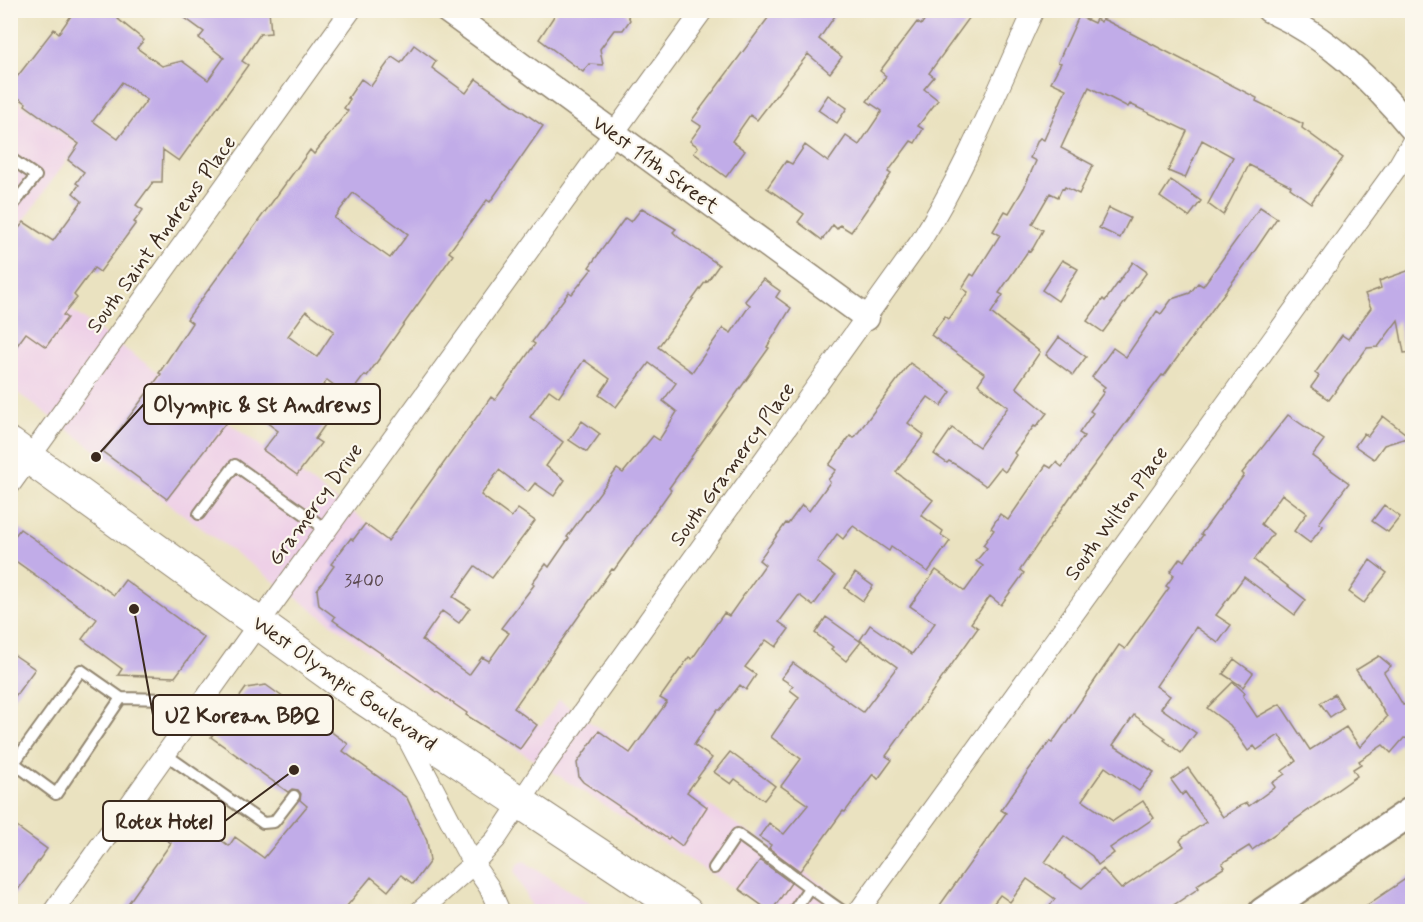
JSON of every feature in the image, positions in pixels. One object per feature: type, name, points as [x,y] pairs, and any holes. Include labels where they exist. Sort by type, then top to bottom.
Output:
[{"type":"main road","name":"West Olympic Boulevard","points":[[20,451],[358,695],[686,912]]},
{"type":"main road","points":[[1263,912],[1413,811]]},
{"type":"street","name":"South Saint Andrews Place","points":[[10,485],[20,451],[351,10]]},
{"type":"street","name":"West 11th Street","points":[[446,10],[867,318]]},
{"type":"street","name":"Gramercy Drive","points":[[53,912],[259,622],[703,10]]},
{"type":"street","name":"South Gramercy Place","points":[[419,912],[473,864],[496,839],[547,762],[867,318],[940,210],[1034,10]]},
{"type":"street","points":[[1269,10],[1331,46],[1377,88],[1413,129]]},
{"type":"street","name":"South Wilton Place","points":[[858,912],[1413,142]]},
{"type":"street","points":[[399,722],[473,864],[489,887],[500,912]]},
{"type":"lane","points":[[10,158],[36,176],[10,209]]},
{"type":"lane","points":[[199,514],[235,465],[327,530]]},
{"type":"lane","points":[[121,698],[56,794],[14,763],[81,670],[121,698],[169,699],[193,716]]},
{"type":"lane","points":[[165,754],[263,824],[274,822],[294,796]]},
{"type":"lane","points":[[714,868],[737,834],[844,912]]},
{"type":"lane","points":[[793,912],[809,888]]},
{"type":"shaded area","points":[[11,97],[77,145],[11,239]]},
{"type":"shaded area","points":[[11,267],[462,590],[426,641],[541,726],[559,700],[833,892],[818,911],[769,911],[400,674],[11,388]]},
{"type":"shaded area","points":[[524,861],[601,911],[534,911],[515,872],[517,865]]},
{"type":"building","points":[[75,10],[124,10],[118,19],[144,40],[137,48],[162,66],[182,61],[208,80],[224,58],[199,38],[204,32],[174,10],[269,10],[271,33],[260,34],[242,61],[248,65],[179,161],[163,150],[162,182],[153,182],[136,205],[143,210],[134,222],[136,223],[100,272],[94,268],[74,295],[77,298],[63,315],[67,318],[46,347],[26,333],[10,355],[10,239],[24,222],[53,241],[82,201],[73,193],[79,185],[76,183],[84,172],[68,160],[79,144],[10,92],[10,86],[54,29],[59,33]],"holes":[[[122,82],[147,100],[118,139],[93,121]]]},
{"type":"building","points":[[558,10],[625,10],[630,20],[623,30],[614,30],[600,49],[603,65],[589,64],[583,72],[539,39]]},
{"type":"building","points":[[774,10],[839,10],[819,39],[842,57],[830,73],[808,54],[757,120],[750,115],[732,141],[745,151],[726,177],[694,153],[698,147],[690,141],[701,126],[692,120]]},
{"type":"building","points":[[931,10],[960,10],[970,17],[929,73],[934,77],[924,89],[938,100],[918,126],[923,129],[915,143],[911,141],[888,172],[891,174],[851,232],[840,225],[837,229],[833,225],[822,240],[798,222],[804,214],[767,188],[786,161],[792,164],[805,145],[828,162],[846,136],[859,145],[882,111],[867,101],[886,76],[880,71],[917,22],[921,25]]},
{"type":"building","points":[[1079,16],[1094,23],[1096,19],[1101,22],[1102,19],[1107,21],[1257,98],[1256,101],[1303,124],[1302,128],[1343,158],[1311,203],[1290,188],[1291,186],[1249,165],[1223,215],[1208,204],[1233,157],[1202,140],[1185,178],[1168,171],[1187,131],[1130,104],[1128,107],[1089,87],[1061,148],[1093,165],[1079,194],[1065,187],[1062,188],[1058,197],[1050,193],[1032,224],[1043,230],[1033,248],[1030,252],[1028,251],[999,293],[1003,295],[991,313],[1040,352],[1016,387],[1047,413],[1014,453],[1016,455],[1005,472],[1000,468],[986,486],[958,466],[949,461],[947,463],[934,454],[952,428],[979,447],[1008,407],[978,384],[985,374],[931,335],[945,316],[949,319],[968,292],[962,288],[971,274],[974,276],[1000,235],[993,231],[1005,211],[1009,213],[1024,188],[1036,161],[1030,158],[1038,140],[1040,138],[1044,140],[1066,89],[1051,82]]},
{"type":"building","points":[[414,45],[436,61],[432,68],[466,93],[476,79],[543,126],[490,202],[487,200],[449,252],[453,255],[367,376],[363,377],[349,396],[327,380],[307,407],[327,422],[315,439],[321,443],[297,475],[263,450],[278,431],[241,403],[167,499],[103,452],[161,374],[159,373],[192,323],[187,319],[310,150],[314,154],[348,111],[344,108],[350,99],[348,98],[361,79],[371,86],[392,57],[401,63]],"holes":[[[353,193],[408,234],[390,258],[334,218]],[[306,311],[334,331],[317,357],[288,336]]]},
{"type":"building","points":[[828,95],[847,108],[837,123],[818,110]]},
{"type":"building","points":[[1171,180],[1201,201],[1189,217],[1160,197]]},
{"type":"building","points":[[1260,207],[1277,218],[1252,255],[1164,376],[1162,375],[1073,493],[1020,570],[1024,573],[1001,605],[990,596],[971,623],[978,628],[886,756],[892,760],[878,779],[873,774],[800,871],[769,848],[771,845],[759,837],[769,823],[784,834],[808,805],[781,786],[801,759],[771,737],[799,697],[790,690],[793,686],[781,678],[793,663],[863,712],[897,667],[860,640],[870,625],[912,654],[935,623],[910,606],[936,570],[965,591],[983,566],[976,561],[987,548],[983,545],[994,530],[991,528],[1000,514],[1008,520],[1046,465],[1051,468],[1056,462],[1062,467],[1084,436],[1079,433],[1093,413],[1090,411],[1104,392],[1102,391],[1105,387],[1092,377],[1113,348],[1126,357],[1157,311],[1161,314],[1172,299],[1190,293],[1198,283],[1203,286]]},
{"type":"building","points":[[642,208],[676,229],[673,232],[678,237],[719,265],[658,347],[692,372],[723,328],[731,333],[750,305],[745,301],[763,279],[780,291],[776,297],[791,308],[767,347],[769,348],[669,488],[671,490],[514,708],[537,725],[520,749],[466,715],[467,713],[333,620],[335,617],[319,605],[317,590],[334,566],[331,564],[365,524],[388,541],[491,397],[495,400],[535,344],[532,342],[569,292],[572,294],[592,269],[589,267],[625,218],[631,222]],"holes":[[[584,360],[610,379],[599,395],[616,407],[649,363],[676,383],[663,401],[677,412],[659,440],[653,436],[623,473],[617,469],[567,537],[569,538],[549,567],[546,564],[532,583],[534,585],[501,628],[509,633],[489,661],[482,657],[469,675],[422,640],[442,611],[459,623],[470,608],[453,597],[475,566],[492,578],[535,521],[518,509],[511,517],[481,495],[499,470],[528,492],[535,483],[554,496],[565,480],[546,466],[563,442],[530,417],[549,390],[559,397]]]},
{"type":"building","points":[[1109,208],[1130,218],[1120,238],[1099,228]]},
{"type":"building","points":[[1062,260],[1078,269],[1058,301],[1042,290]]},
{"type":"building","points":[[1133,262],[1147,272],[1103,332],[1087,321],[1103,299],[1105,301]]},
{"type":"building","points":[[1413,269],[1413,352],[1404,353],[1398,320],[1378,347],[1367,348],[1329,400],[1311,387],[1319,376],[1315,373],[1342,335],[1348,339],[1371,308],[1365,294],[1381,288],[1379,281]]},
{"type":"building","points":[[1059,337],[1086,357],[1073,375],[1046,355]]},
{"type":"building","points":[[910,363],[951,392],[941,406],[928,397],[908,423],[924,435],[896,472],[933,500],[921,515],[943,531],[941,535],[950,541],[928,572],[891,547],[889,551],[853,526],[843,539],[837,534],[817,562],[835,576],[813,606],[799,595],[779,622],[789,629],[776,647],[766,640],[745,667],[756,675],[746,690],[740,685],[720,710],[717,710],[694,745],[712,758],[687,792],[707,807],[682,846],[583,782],[579,777],[577,763],[599,731],[630,753],[667,702],[660,698],[689,657],[692,659],[724,613],[729,616],[765,565],[759,560],[786,523],[788,524],[802,505],[809,511],[836,470],[829,465],[850,436],[854,438]]},
{"type":"building","points":[[1288,415],[1324,440],[1312,456],[1349,483],[1319,523],[1323,526],[1310,543],[1294,531],[1307,513],[1282,494],[1261,524],[1273,534],[1254,560],[1306,600],[1295,615],[1244,577],[1216,615],[1231,625],[1218,643],[1196,627],[1156,686],[1170,696],[1161,708],[1196,733],[1181,753],[1164,740],[1166,738],[1134,715],[1113,745],[1154,772],[1139,791],[1105,767],[1082,800],[1113,821],[1143,801],[1154,818],[1110,848],[1114,853],[1098,865],[1092,856],[1064,836],[1045,862],[1082,888],[1103,869],[1121,889],[1184,846],[1180,841],[1182,838],[1206,822],[1185,792],[1182,795],[1171,780],[1188,768],[1223,817],[1247,803],[1249,806],[1275,787],[1272,783],[1285,774],[1282,771],[1296,761],[1279,735],[1257,750],[1254,746],[1248,751],[1230,725],[1207,708],[1233,682],[1245,693],[1243,696],[1257,717],[1280,704],[1310,750],[1346,727],[1360,747],[1387,717],[1356,670],[1379,656],[1391,666],[1384,672],[1403,705],[1413,702],[1413,739],[1404,738],[1391,753],[1383,745],[1359,761],[1361,764],[1353,769],[1357,776],[1252,850],[1249,846],[1222,863],[1225,867],[1197,885],[1199,888],[1163,912],[1045,912],[1055,899],[1027,879],[1010,902],[1000,895],[987,912],[935,912],[1006,813],[1001,810],[1028,771],[1050,741],[1052,743],[1119,645],[1125,649],[1169,588],[1166,586],[1174,575],[1170,572],[1180,558],[1184,561],[1244,475],[1242,473]]},
{"type":"building","points":[[1383,416],[1410,437],[1384,445],[1374,459],[1355,446],[1364,433],[1368,436]]},
{"type":"building","points":[[582,421],[600,434],[587,452],[569,440]]},
{"type":"building","points":[[1384,505],[1400,517],[1388,532],[1372,521]]},
{"type":"building","points":[[20,529],[114,595],[125,580],[204,638],[175,677],[118,675],[122,669],[82,639],[97,619],[10,557],[10,542]]},
{"type":"building","points":[[1370,560],[1387,573],[1364,603],[1349,592]]},
{"type":"building","points":[[855,573],[873,586],[863,601],[845,588]]},
{"type":"building","points":[[826,617],[861,642],[846,661],[815,633]]},
{"type":"building","points":[[10,652],[35,669],[10,703]]},
{"type":"building","points":[[1234,659],[1253,673],[1243,687],[1223,674]]},
{"type":"building","points":[[266,685],[348,744],[343,751],[407,798],[427,841],[430,861],[413,884],[401,875],[388,891],[371,877],[342,912],[122,912],[171,843],[158,834],[177,807],[229,846],[235,837],[264,858],[307,806],[300,800],[301,794],[298,790],[292,789],[288,792],[211,737],[246,688]]},
{"type":"building","points":[[1335,694],[1343,708],[1330,717],[1320,703]]},
{"type":"building","points":[[730,752],[775,786],[764,800],[735,779],[731,784],[714,772]]},
{"type":"building","points":[[10,822],[47,849],[10,901]]},
{"type":"building","points":[[760,860],[791,883],[771,912],[739,889]]},
{"type":"building","points":[[1413,874],[1413,912],[1357,912]]},
{"type":"place","name":"Olympic & St Andrews","points":[[96,457]]},
{"type":"place","name":"U2 Korean BBQ","points":[[134,609]]},
{"type":"place","name":"Rotex Hotel","points":[[294,770]]}]
